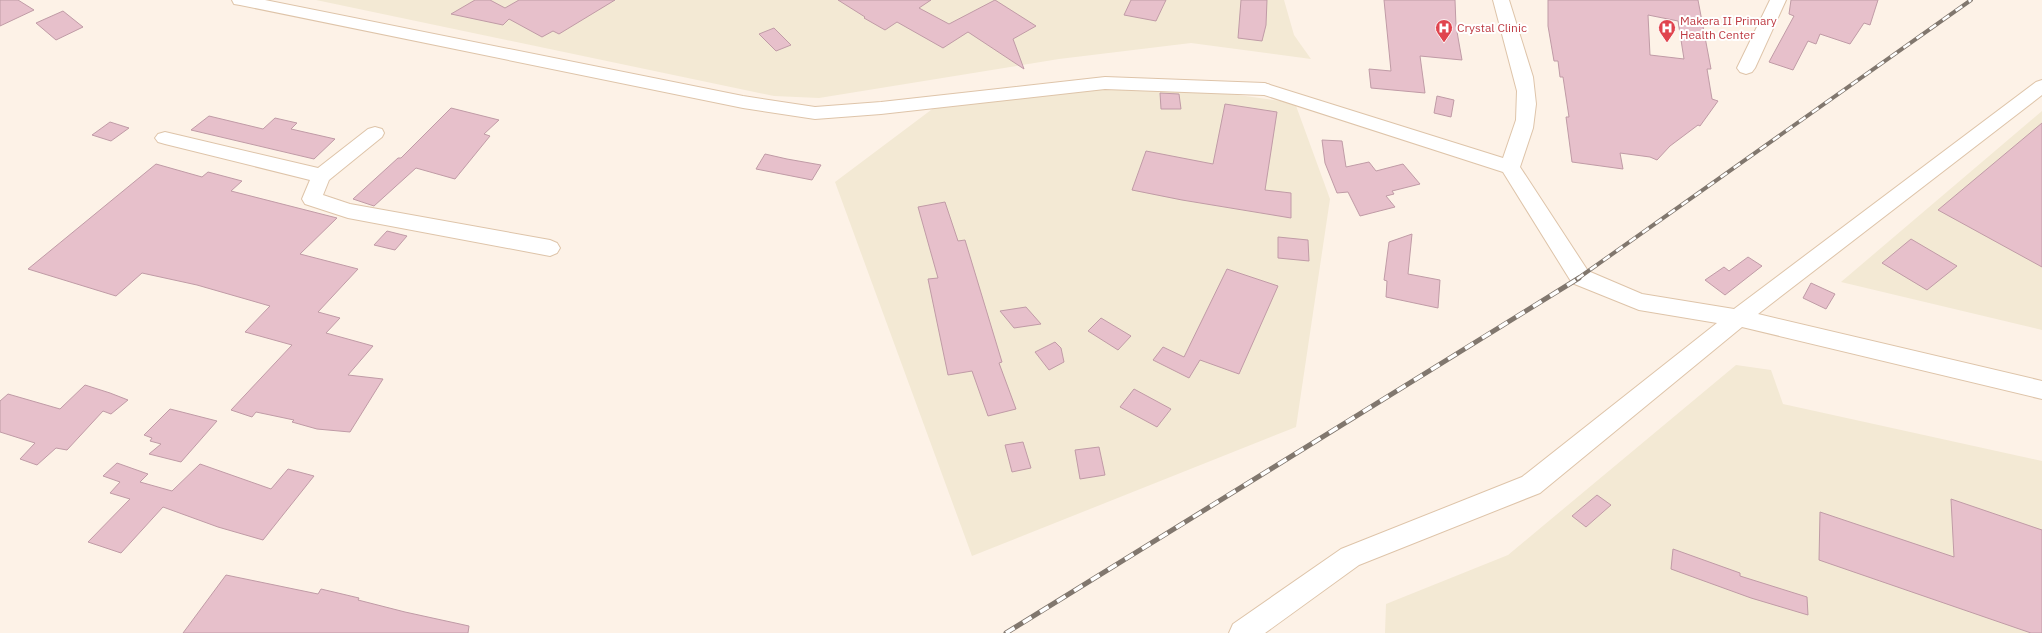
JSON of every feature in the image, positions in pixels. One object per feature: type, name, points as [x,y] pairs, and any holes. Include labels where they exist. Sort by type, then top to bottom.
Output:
[{"type":"street","points":[[240,0],[743,102],[815,113],[881,108],[1105,83],[1264,89],[1510,167],[1580,277],[1639,302],[1738,318],[2042,390]]},
{"type":"street","points":[[1501,0],[1503,16],[1523,74],[1527,105],[1522,128],[1510,167]]},
{"type":"street","points":[[1746,68],[1778,0]]},
{"type":"street","points":[[1243,633],[1350,557],[1531,485],[1738,318],[2042,86]]},
{"type":"street","points":[[375,132],[321,176],[312,199],[348,211],[550,248]]},
{"type":"street","points":[[165,138],[321,176]]},
{"type":"shaded area","points":[[316,0],[1284,0],[1294,35],[1311,59],[1191,43],[1059,59],[819,98],[774,96]]},
{"type":"shaded area","points":[[1110,77],[1295,103],[1330,199],[1296,427],[972,556],[835,182],[939,104]]},
{"type":"shaded area","points":[[2042,111],[2042,330],[1841,282]]},
{"type":"shaded area","points":[[1736,365],[1771,370],[1783,404],[2042,461],[2042,633],[1385,633],[1386,604],[1508,555]]},
{"type":"building","points":[[0,0],[18,0],[34,10],[0,26]]},
{"type":"building","points":[[475,0],[490,0],[505,8],[519,0],[615,0],[559,34],[553,31],[542,37],[509,19],[503,25],[451,14]]},
{"type":"building","points":[[838,0],[931,0],[919,8],[949,24],[995,0],[1036,26],[1013,39],[1024,69],[968,32],[943,48],[897,22],[885,30]]},
{"type":"building","points":[[1131,0],[1166,0],[1156,21],[1124,15]]},
{"type":"building","points":[[1241,0],[1267,0],[1266,25],[1262,41],[1238,38]]},
{"type":"building","points":[[1384,0],[1455,0],[1456,26],[1462,60],[1420,56],[1425,93],[1371,88],[1369,69],[1391,71]]},
{"type":"building","points":[[1548,0],[1698,0],[1711,69],[1707,69],[1712,99],[1718,101],[1700,126],[1698,125],[1670,146],[1657,160],[1650,157],[1620,153],[1623,169],[1572,162],[1566,117],[1569,117],[1563,77],[1560,77],[1558,61],[1554,61],[1548,26]],"holes":[[[1648,15],[1678,21],[1684,59],[1650,55]]]},
{"type":"building","points":[[1791,0],[1878,0],[1870,25],[1864,23],[1850,44],[1820,34],[1816,44],[1808,41],[1793,70],[1769,62],[1794,16],[1789,14]]},
{"type":"building","points":[[63,11],[83,27],[56,40],[36,23]]},
{"type":"building","points":[[774,28],[791,45],[776,51],[759,34]]},
{"type":"building","points":[[1160,93],[1179,94],[1181,109],[1161,109]]},
{"type":"building","points":[[1437,96],[1454,100],[1451,117],[1434,113]]},
{"type":"building","points":[[1225,104],[1277,112],[1265,190],[1291,193],[1291,218],[1132,190],[1146,151],[1213,164]]},
{"type":"building","points":[[451,108],[499,120],[484,134],[490,136],[455,179],[416,168],[374,206],[353,199],[398,158],[401,158]]},
{"type":"building","points":[[209,116],[263,129],[275,118],[297,123],[291,129],[335,139],[314,159],[191,130]]},
{"type":"building","points":[[110,122],[129,128],[111,141],[92,135]]},
{"type":"building","points":[[2042,123],[2042,267],[1938,210]]},
{"type":"building","points":[[1322,140],[1342,141],[1346,167],[1369,162],[1376,171],[1403,164],[1420,184],[1392,191],[1394,194],[1386,196],[1395,207],[1360,216],[1348,192],[1337,193],[1325,163]]},
{"type":"building","points":[[765,154],[821,165],[812,180],[756,169]]},
{"type":"building","points":[[156,164],[202,177],[208,172],[242,181],[231,191],[337,218],[300,254],[358,269],[318,312],[340,318],[326,333],[373,346],[348,375],[383,379],[350,432],[317,429],[292,422],[294,420],[256,412],[252,417],[231,410],[292,345],[245,332],[270,306],[197,285],[142,273],[116,296],[28,269]]},
{"type":"building","points":[[945,202],[958,241],[965,240],[1002,362],[999,363],[1016,409],[988,416],[972,371],[948,375],[928,279],[938,278],[918,207]]},
{"type":"building","points":[[387,231],[407,236],[395,250],[374,245]]},
{"type":"building","points":[[1412,234],[1408,274],[1440,280],[1438,308],[1386,297],[1387,281],[1384,280],[1389,242]]},
{"type":"building","points":[[1278,237],[1308,240],[1309,261],[1278,258]]},
{"type":"building","points":[[1911,239],[1957,266],[1927,290],[1882,263]]},
{"type":"building","points":[[1748,257],[1762,266],[1725,295],[1705,280],[1724,267],[1729,271]]},
{"type":"building","points":[[1227,269],[1278,286],[1239,374],[1200,360],[1189,378],[1153,360],[1163,347],[1184,357]]},
{"type":"building","points":[[1811,283],[1835,294],[1826,309],[1803,298]]},
{"type":"building","points":[[1026,307],[1041,324],[1014,328],[1000,311]]},
{"type":"building","points":[[1101,318],[1131,336],[1118,350],[1088,331]]},
{"type":"building","points":[[1055,342],[1061,348],[1064,362],[1049,370],[1035,352]]},
{"type":"building","points":[[85,385],[128,400],[111,414],[103,411],[67,450],[56,448],[37,465],[20,459],[35,443],[0,432],[0,401],[8,394],[60,409]]},
{"type":"building","points":[[1134,389],[1171,409],[1157,427],[1120,407]]},
{"type":"building","points":[[170,409],[217,421],[181,462],[149,454],[161,444],[150,441],[152,438],[144,435]]},
{"type":"building","points":[[1023,442],[1031,468],[1012,472],[1005,445]]},
{"type":"building","points":[[1099,447],[1105,475],[1080,479],[1075,450]]},
{"type":"building","points":[[117,463],[148,474],[140,482],[172,491],[200,464],[271,489],[288,469],[314,476],[263,540],[218,527],[163,507],[121,553],[88,542],[130,499],[110,493],[120,482],[103,476]]},
{"type":"building","points":[[1597,495],[1611,505],[1586,527],[1572,516]]},
{"type":"building","points":[[1951,499],[2042,530],[2042,633],[2031,633],[1819,560],[1820,512],[1954,557]]},
{"type":"building","points":[[1673,549],[1740,573],[1740,576],[1807,597],[1808,615],[1751,598],[1671,569]]},
{"type":"building","points":[[226,575],[318,594],[321,589],[359,598],[358,600],[469,626],[468,633],[183,633]]},
{"type":"railway","points":[[1577,279],[1971,0]]},
{"type":"railway","points":[[1006,633],[1579,278]]},
{"type":"place","name":"Crystal Clinic","points":[[1444,43]]},
{"type":"place","name":"Makera II Primary Health Center","points":[[1667,43]]}]
